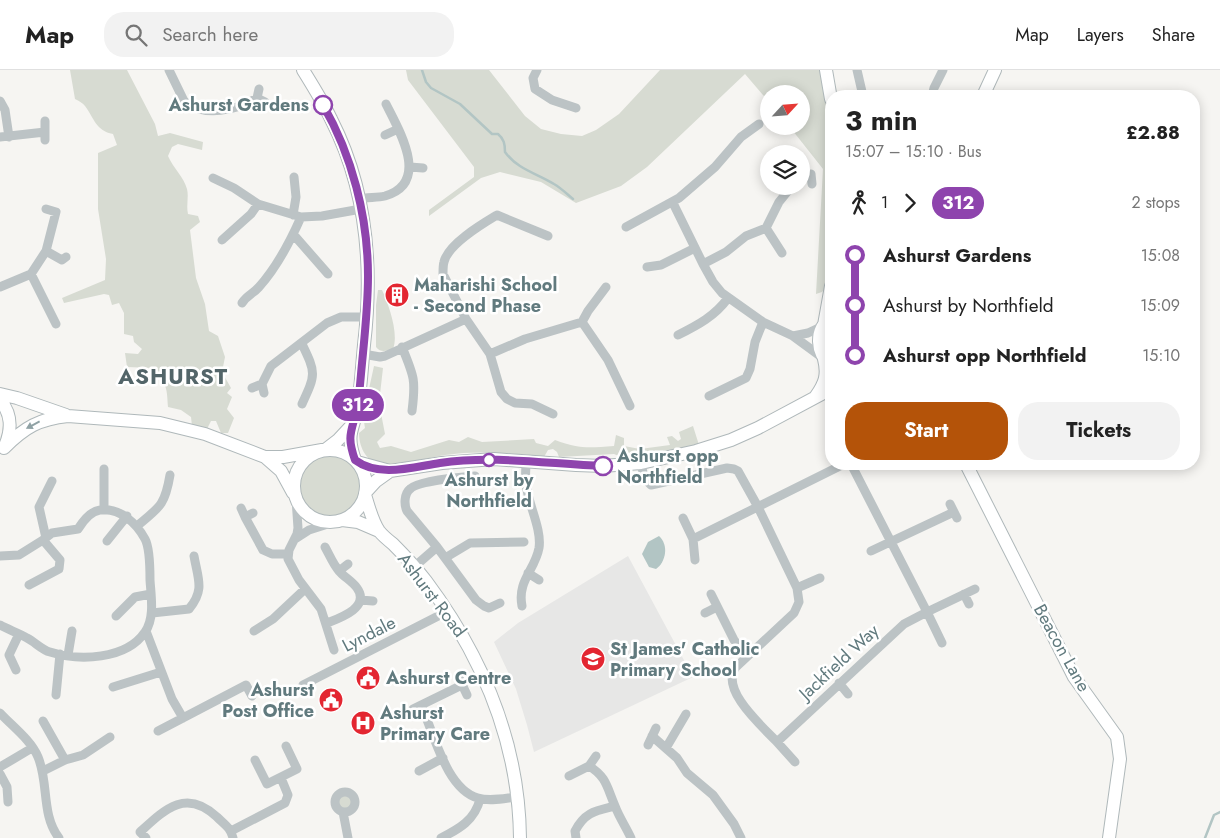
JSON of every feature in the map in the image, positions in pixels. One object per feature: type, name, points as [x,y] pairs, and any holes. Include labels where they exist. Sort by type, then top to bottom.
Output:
[{"type":"street","points":[[294,540],[309,530],[337,522],[352,515],[360,507],[365,494],[366,482],[350,444],[351,426],[358,404],[367,317],[368,274],[366,240],[360,204],[347,154],[332,120],[303,70]]},
{"type":"street","points":[[537,70],[533,78],[535,88],[552,100],[576,108]]},
{"type":"street","points":[[826,70],[829,90]]},
{"type":"street","points":[[856,70],[862,90]]},
{"type":"street","points":[[934,90],[943,70]]},
{"type":"street","points":[[986,90],[996,70]]},
{"type":"street","points":[[173,72],[179,94],[184,101],[188,105],[200,109],[217,111],[237,108],[260,97]]},
{"type":"street","points":[[0,101],[6,110],[4,137],[45,136],[45,121]]},
{"type":"street","points":[[213,178],[234,188],[258,204],[297,216],[322,216],[384,196],[398,190],[406,181],[410,167],[408,153],[386,104]]},
{"type":"street","points":[[625,227],[645,215],[673,203],[715,167],[741,137],[759,123]]},
{"type":"street","points":[[385,135],[398,129]]},
{"type":"street","points":[[410,167],[423,168]]},
{"type":"street","points":[[242,303],[247,295],[258,289],[276,265],[293,234],[297,216],[294,177]]},
{"type":"street","points":[[703,264],[726,252],[746,236],[766,228],[785,195]]},
{"type":"street","points":[[673,203],[717,288],[728,298],[764,322],[793,336],[825,360]]},
{"type":"street","points":[[222,240],[251,214],[258,204]]},
{"type":"street","points":[[0,287],[31,274],[46,251],[56,212],[46,209]]},
{"type":"street","points":[[548,236],[497,215],[481,224],[450,249],[444,260],[443,274],[466,319],[490,354],[501,392],[507,399],[515,403],[532,404],[553,414]]},
{"type":"street","points":[[766,228],[782,253]]},
{"type":"street","points":[[293,234],[328,274]]},
{"type":"street","points":[[646,267],[661,265],[696,248]]},
{"type":"street","points":[[46,251],[62,260],[66,257]]},
{"type":"street","points":[[31,274],[56,324]]},
{"type":"street","points":[[490,354],[525,339],[582,322],[588,310],[606,287]]},
{"type":"street","points":[[678,335],[704,322],[728,298]]},
{"type":"street","points":[[252,388],[263,389],[270,366],[302,344],[327,323],[341,317],[367,317]]},
{"type":"street","points":[[363,354],[380,357],[466,319]]},
{"type":"street","points":[[582,322],[608,360],[630,406]]},
{"type":"street","points":[[708,396],[746,378],[750,369],[755,342],[764,322]]},
{"type":"street","points":[[793,336],[808,333],[825,324]]},
{"type":"street","points":[[825,325],[818,342],[825,359]]},
{"type":"street","points":[[302,344],[312,365],[313,373],[313,380],[302,404]]},
{"type":"street","points":[[402,347],[413,372],[415,384],[412,411]]},
{"type":"street","points":[[815,398],[825,381]]},
{"type":"street","points":[[265,457],[284,457],[324,450],[336,450],[356,461],[390,471],[442,463],[494,459],[603,466],[641,463],[702,450],[731,440],[825,392]]},
{"type":"street","points":[[0,394],[68,416]]},
{"type":"street","points":[[0,400],[8,412],[11,424],[9,437],[2,450]]},
{"type":"street","points":[[2,450],[31,425],[54,418],[68,416],[160,423],[204,434],[265,457],[281,471],[301,509],[310,517],[320,521],[337,522]]},
{"type":"street","points":[[334,650],[321,609],[305,589],[292,568],[288,554],[298,528],[293,484],[296,472],[302,462],[338,440],[351,426]]},
{"type":"street","points":[[522,606],[521,591],[538,553],[539,542],[526,484],[526,461]]},
{"type":"street","points":[[641,463],[644,478],[651,485],[727,468],[734,469],[740,475],[758,507],[797,588],[799,602],[794,614],[747,656],[732,672],[731,678],[734,690],[744,706],[795,762]]},
{"type":"street","points":[[104,469],[104,510]]},
{"type":"street","points":[[693,539],[832,470]]},
{"type":"street","points":[[854,470],[942,643]]},
{"type":"street","name":"Beacon Lane","points":[[969,470],[1074,677],[1117,737],[1120,759],[1109,838]]},
{"type":"street","points":[[365,494],[376,481],[390,471]]},
{"type":"street","points":[[137,526],[156,511],[166,497],[170,475]]},
{"type":"street","points":[[475,476],[444,479],[413,487],[408,490],[405,505],[406,511],[437,547],[476,600],[489,608],[500,603]]},
{"type":"street","points":[[28,585],[59,569],[60,560],[45,539],[38,507],[52,481]]},
{"type":"street","name":"Ashurst Road","points":[[365,494],[371,514],[379,530],[414,567],[448,611],[462,633],[485,679],[497,711],[508,750],[517,798],[520,838]]},
{"type":"street","points":[[241,508],[249,515],[263,550],[272,554],[288,554]]},
{"type":"street","points":[[0,556],[19,555],[52,533],[78,529],[86,518],[100,510],[127,516],[137,526],[147,541],[152,613],[146,631],[134,643],[117,652],[92,657],[48,652],[0,625]]},
{"type":"street","points":[[871,552],[954,511]]},
{"type":"street","points":[[107,542],[127,516]]},
{"type":"street","points":[[683,518],[693,539],[695,560]]},
{"type":"street","name":"Ashurst Road","points":[[337,522],[358,522],[379,530]]},
{"type":"street","points":[[445,558],[470,543],[524,542]]},
{"type":"street","points":[[414,567],[437,547]]},
{"type":"street","points":[[325,548],[339,571],[358,589],[360,600],[351,612],[326,623]]},
{"type":"street","points":[[152,613],[189,609],[198,599],[200,588],[194,556]]},
{"type":"street","points":[[339,571],[348,564]]},
{"type":"street","points":[[528,574],[539,580]]},
{"type":"street","points":[[797,588],[820,578]]},
{"type":"street","points":[[254,631],[262,621],[273,619],[305,589]]},
{"type":"street","name":"Jackfield Way","points":[[776,742],[904,624],[974,589]]},
{"type":"street","points":[[116,616],[135,597],[151,594]]},
{"type":"street","points":[[711,594],[737,646],[747,656]]},
{"type":"street","points":[[964,594],[969,604]]},
{"type":"street","points":[[360,600],[373,601]]},
{"type":"street","points":[[705,613],[717,607]]},
{"type":"street","name":"Lyndale","points":[[303,685],[448,611]]},
{"type":"street","points":[[56,694],[64,655],[72,631]]},
{"type":"street","points":[[146,631],[172,699],[183,718]]},
{"type":"street","points":[[16,670],[9,655],[19,634]]},
{"type":"street","points":[[113,687],[161,672]]},
{"type":"street","points":[[467,695],[460,680],[417,707],[457,784],[480,799],[517,798]]},
{"type":"street","points":[[839,683],[848,694]]},
{"type":"street","points":[[158,731],[246,685],[252,696]]},
{"type":"street","points":[[0,714],[37,755],[43,771],[47,812],[56,835]]},
{"type":"street","points":[[666,748],[686,714]]},
{"type":"street","points":[[43,721],[65,760]]},
{"type":"street","points":[[43,771],[65,760],[83,755],[110,737]]},
{"type":"street","points":[[652,737],[666,748],[687,773],[712,795],[734,824],[741,838]]},
{"type":"street","points":[[255,760],[267,784],[297,769],[286,746]]},
{"type":"street","points":[[0,767],[32,748]]},
{"type":"street","points":[[569,776],[589,766],[596,756]]},
{"type":"street","points":[[419,772],[443,758]]},
{"type":"street","points":[[589,766],[599,773],[608,786],[615,806],[631,838]]},
{"type":"street","points":[[0,774],[7,787],[8,802]]},
{"type":"street","points":[[133,838],[143,835],[172,806],[189,803],[199,804],[210,810],[232,834],[286,803],[288,795],[280,778]]},
{"type":"street","points":[[441,838],[464,826],[477,808],[480,799]]},
{"type":"street","points":[[576,838],[575,831],[581,820],[595,811],[615,806]]},
{"type":"street","points":[[343,812],[348,838]]},
{"type":"shaded area","points":[[70,70],[127,70],[155,124],[158,136],[170,133],[203,142],[202,150],[178,144],[172,147],[168,156],[186,185],[188,192],[188,214],[198,216],[200,222],[190,230],[196,278],[205,304],[209,331],[218,336],[225,357],[222,372],[231,388],[227,393],[232,397],[227,409],[234,418],[228,433],[221,433],[216,421],[211,421],[207,429],[192,426],[191,417],[181,410],[168,407],[165,385],[152,368],[127,367],[125,353],[138,354],[142,349],[134,342],[133,336],[124,334],[124,313],[119,303],[112,305],[109,295],[104,294],[64,303],[62,298],[105,280],[106,259],[98,209],[98,153],[117,145],[113,134],[99,127],[84,105],[75,99]]},
{"type":"shaded area","points":[[406,70],[489,70],[525,116],[541,129],[561,134],[582,136],[596,130],[619,114],[660,70],[823,70],[826,90],[825,288],[822,292],[816,294],[823,169],[810,153],[810,145],[804,145],[796,135],[810,135],[810,85],[760,85],[760,92],[745,74],[647,167],[621,186],[576,203],[541,182],[500,172],[481,178],[429,216],[429,210],[474,177],[474,167],[408,80]]},
{"type":"shaded area","points":[[378,290],[382,290],[385,296],[394,328],[395,343],[393,349],[386,351],[376,347]]},
{"type":"shaded area","points":[[374,366],[383,368],[379,403],[385,434],[377,442],[380,448],[391,446],[411,452],[449,440],[459,442],[468,437],[482,442],[534,439],[536,443],[548,446],[555,440],[577,446],[597,447],[614,446],[616,435],[624,438],[624,446],[640,449],[670,445],[667,437],[672,436],[678,441],[681,439],[679,432],[693,426],[699,445],[664,454],[626,459],[614,454],[559,457],[553,449],[548,450],[544,457],[482,452],[445,455],[400,464],[379,464],[373,462],[365,454],[359,439],[359,433],[365,428],[363,416]]},
{"type":"shaded area","points":[[330,456],[342,459],[352,465],[358,475],[361,487],[358,499],[352,509],[342,515],[330,518],[318,515],[308,509],[302,499],[299,487],[302,475],[308,465],[318,459]]},
{"type":"shaded area","points":[[659,536],[664,544],[665,553],[662,562],[656,569],[649,567],[642,554],[648,542]]},
{"type":"shaded area","name":"St James' Catholic Primary School","points":[[628,556],[693,677],[534,752],[516,689],[494,642],[518,623]]},
{"type":"shaded area","points":[[345,796],[350,798],[352,803],[350,808],[345,810],[340,808],[338,803],[340,798]]},
{"type":"waterway","points":[[422,70],[426,82],[431,88],[460,104],[492,134],[498,134],[504,142],[505,152],[515,163],[548,180],[573,199]]},
{"type":"waterway","points":[[1205,838],[1214,815],[1220,812]]},
{"type":"bus line","name":"312","points":[[323,105],[347,154],[361,209],[366,240],[368,274],[367,317],[358,404],[351,426],[350,437],[351,450],[356,462],[390,471],[442,463],[494,459],[603,466]]},
{"type":"place","name":"Ashurst Gardens","points":[[323,105]]},
{"type":"place","name":"Maharishi School - Second Phase","points":[[397,295]]},
{"type":"place","name":"Ashurst by Northfield","points":[[489,460]]},
{"type":"place","name":"Ashurst opp Northfield","points":[[603,466]]},
{"type":"place","name":"St James' Catholic Primary School","points":[[593,659]]},
{"type":"place","name":"Ashurst Centre","points":[[368,678]]},
{"type":"place","name":"Ashurst Post Office","points":[[331,700]]},
{"type":"place","name":"Ashurst Primary Care","points":[[363,723]]},
{"type":"district","name":"ASHURST","points":[[173,376]]}]
